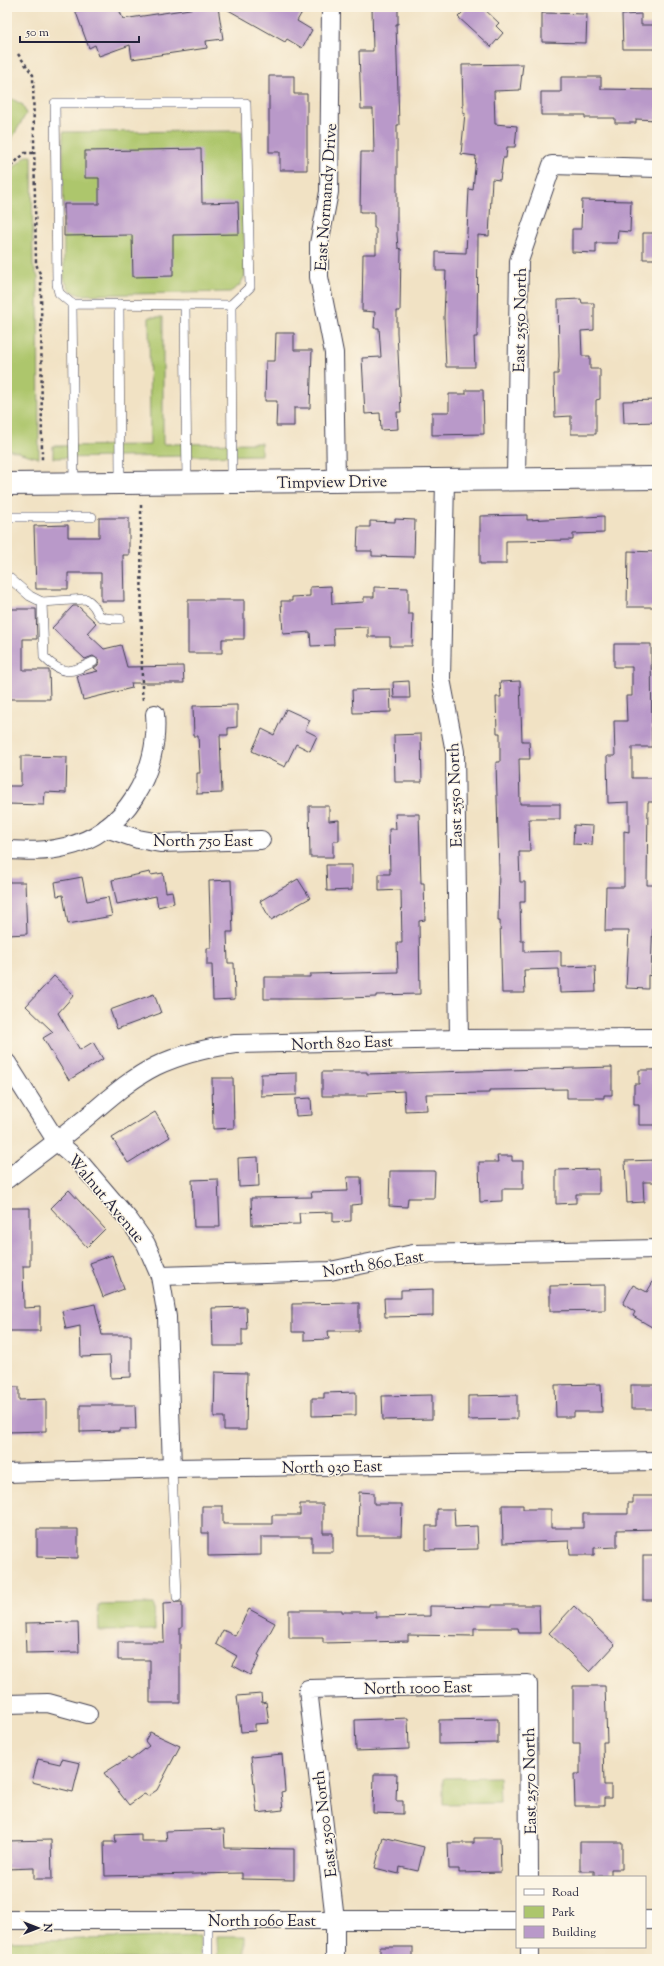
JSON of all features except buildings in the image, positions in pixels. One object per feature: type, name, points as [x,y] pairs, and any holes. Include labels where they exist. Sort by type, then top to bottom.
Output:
[{"type":"street","name":"East Normandy Drive","points":[[331,7],[329,192],[319,244],[319,270],[323,300],[334,353],[336,481]]},
{"type":"street","name":"East 2550 North","points":[[516,480],[519,261],[552,165],[657,168]]},
{"type":"street","name":"Timpview Drive","points":[[7,484],[657,478]]},
{"type":"street","name":"East 2550 North","points":[[445,480],[441,679],[455,752],[459,1039]]},
{"type":"street","points":[[7,850],[44,851],[66,847],[80,843],[106,828],[136,796],[146,776],[154,749],[155,714]]},
{"type":"street","name":"North 750 East","points":[[106,828],[138,839],[160,843],[261,840]]},
{"type":"street","name":"North 820 East","points":[[7,1179],[57,1142],[127,1084],[155,1067],[181,1055],[210,1048],[235,1044],[459,1039],[657,1038]]},
{"type":"street","name":"Walnut Avenue","points":[[7,1063],[57,1142],[77,1159],[129,1220],[146,1244],[160,1276],[167,1317],[172,1468]]},
{"type":"street","name":"North 860 East","points":[[160,1276],[330,1271],[413,1254],[657,1249]]},
{"type":"street","name":"North 930 East","points":[[7,1472],[172,1468],[657,1461]]},
{"type":"street","name":"North 1000 East","points":[[308,1689],[528,1684]]},
{"type":"street","name":"East 2570 North","points":[[528,1684],[530,1876]]},
{"type":"street","name":"East 2500 North","points":[[308,1689],[335,1920],[336,1959]]},
{"type":"street","points":[[7,1704],[48,1703],[88,1714]]},
{"type":"street","name":"North 1060 East","points":[[7,1920],[516,1920]]},
{"type":"street","points":[[646,1920],[657,1920]]},
{"type":"street","points":[[530,1948],[530,1959]]},
{"type":"lane","points":[[232,305],[72,304],[59,293],[57,284],[55,103],[246,103],[250,286],[232,305],[232,482]]},
{"type":"lane","points":[[72,304],[74,484]]},
{"type":"lane","points":[[119,304],[120,483]]},
{"type":"lane","points":[[185,305],[187,483]]},
{"type":"lane","points":[[7,518],[92,517]]},
{"type":"lane","points":[[7,576],[30,596],[42,602],[86,599],[91,602],[98,616],[104,619],[120,618]]},
{"type":"lane","points":[[42,602],[44,657],[60,670],[70,672],[93,662]]},
{"type":"lane","points":[[172,1468],[178,1597]]},
{"type":"lane","points":[[208,1920],[208,1959]]},
{"type":"path","points":[[18,54],[33,75],[36,264],[41,276],[42,462]]},
{"type":"path","points":[[7,170],[25,153],[34,153]]},
{"type":"path","points":[[141,505],[142,691],[143,700],[151,704],[155,714]]},
{"type":"green space","points":[[7,96],[23,105],[26,114],[7,147]]},
{"type":"green space","points":[[242,131],[245,276],[239,286],[230,292],[80,295],[70,290],[64,279],[63,132]]},
{"type":"green space","points":[[26,156],[32,156],[33,266],[38,277],[39,458],[7,449],[7,174]]},
{"type":"green space","points":[[149,317],[163,317],[163,444],[261,443],[261,455],[53,458],[53,446],[150,445]]},
{"type":"green space","points":[[154,1604],[155,1630],[99,1631],[98,1605]]},
{"type":"green space","points":[[499,1777],[500,1803],[443,1804],[443,1778]]},
{"type":"green space","points":[[200,1936],[200,1959],[7,1959],[7,1941]]},
{"type":"green space","points":[[217,1936],[245,1936],[245,1959],[218,1959]]}]
